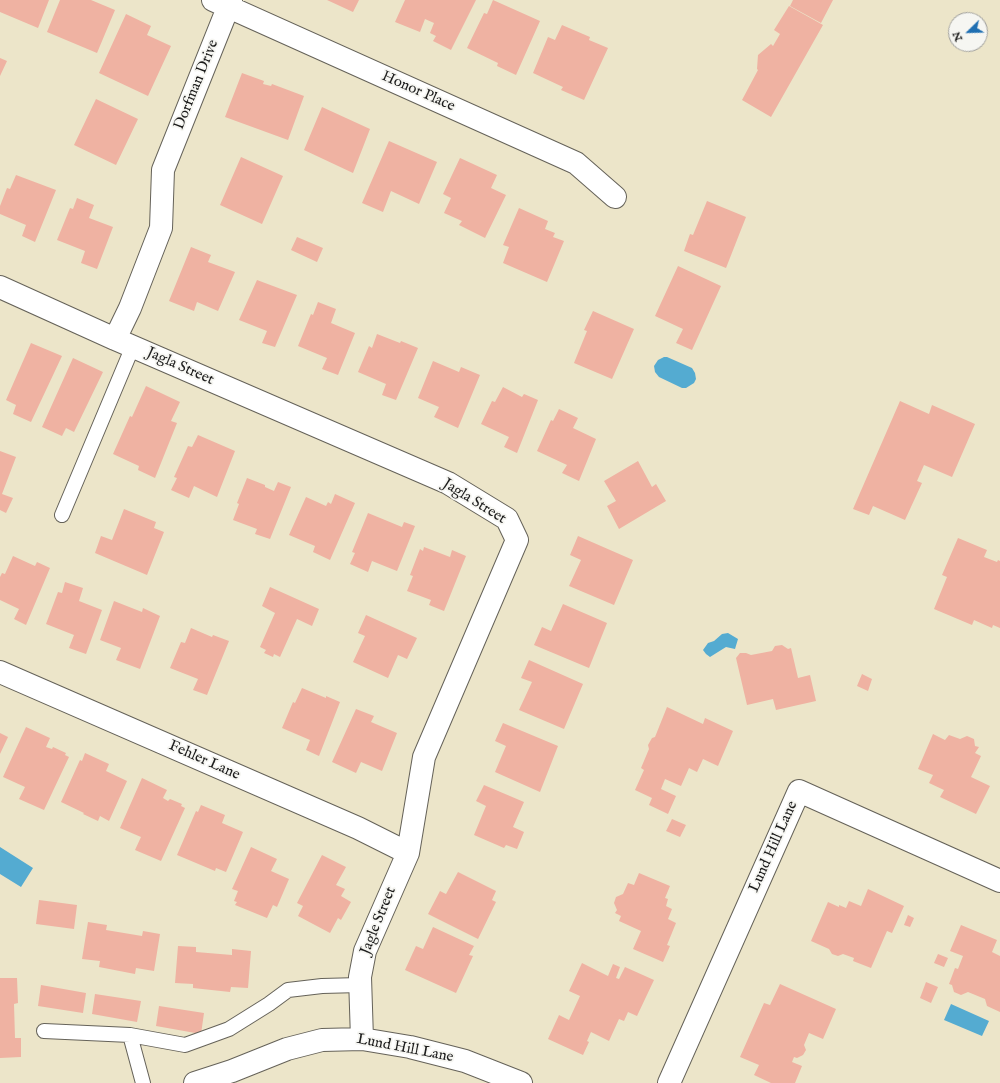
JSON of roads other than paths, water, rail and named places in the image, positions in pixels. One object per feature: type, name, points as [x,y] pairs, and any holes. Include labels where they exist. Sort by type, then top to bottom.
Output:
[{"type":"street","name":"Dorfman Drive","points":[[124,343],[130,308],[161,228],[163,170],[224,2]]},
{"type":"street","name":"Honor Place","points":[[224,2],[576,163],[615,197]]},
{"type":"street","name":"Jagla Street","points":[[0,287],[124,343],[448,483],[507,519],[517,540],[424,757],[408,853]]},
{"type":"street","name":"Fehler Lane","points":[[0,672],[358,828],[408,853]]},
{"type":"street","name":"Lund Hill Lane","points":[[669,1083],[799,791],[1000,881]]},
{"type":"street","name":"Jagle Street","points":[[362,1039],[360,985],[365,951],[408,853]]},
{"type":"street","name":"Lund Hill Lane","points":[[195,1083],[232,1071],[294,1047],[322,1040],[362,1039],[410,1047],[465,1061],[521,1083]]},
{"type":"lane","points":[[62,515],[124,343]]},
{"type":"lane","points":[[44,1031],[130,1035],[185,1045],[229,1029],[269,1004],[288,990],[322,986],[360,985]]},
{"type":"lane","points":[[130,1035],[143,1083]]},
{"type":"water","points":[[664,357],[692,368],[696,379],[694,383],[686,388],[682,388],[659,377],[655,372],[654,366],[658,360]]},
{"type":"water","points":[[728,633],[738,639],[735,649],[726,647],[710,657],[706,654],[703,650],[708,643],[714,641],[722,634]]},
{"type":"water","points":[[0,847],[33,868],[21,887],[0,874]]},
{"type":"water","points":[[951,1004],[989,1021],[982,1036],[944,1020]]}]
